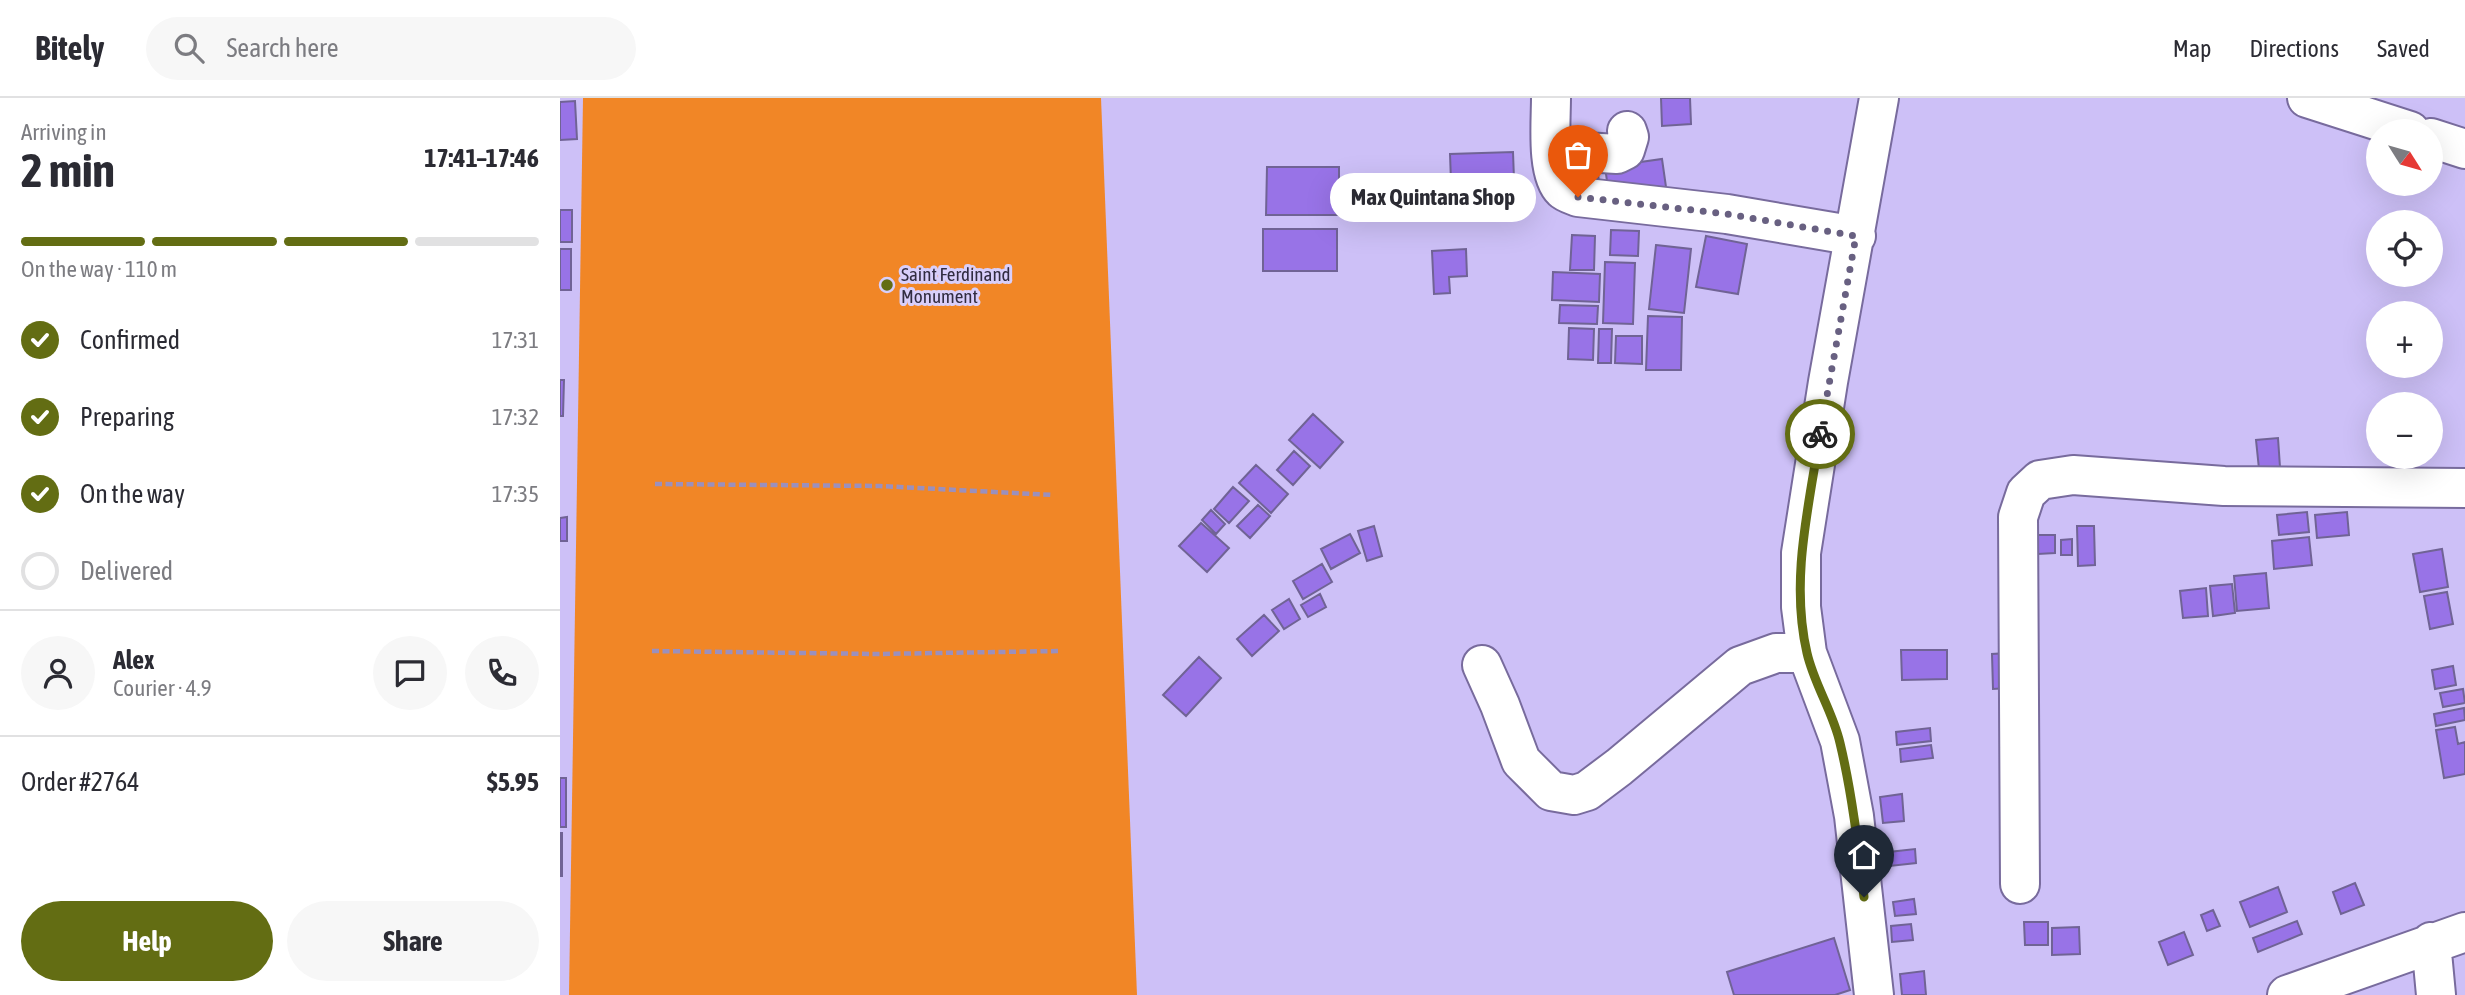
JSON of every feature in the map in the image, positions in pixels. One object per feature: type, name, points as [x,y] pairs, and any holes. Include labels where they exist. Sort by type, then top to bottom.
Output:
[{"type":"street","points":[[1551,98],[1555,178],[1564,191],[1578,197],[1727,214],[1856,236]]},
{"type":"street","points":[[1874,995],[1854,816],[1840,741],[1807,653],[1801,607],[1801,553],[1828,382],[1879,98]]},
{"type":"street","points":[[2306,98],[2401,118]]},
{"type":"street","points":[[1552,150],[1618,154],[1625,150],[1629,137],[1626,131]]},
{"type":"street","points":[[2443,142],[2465,149]]},
{"type":"street","points":[[2020,884],[2018,517],[2026,493],[2039,480],[2073,475],[2224,485],[2465,488]]},
{"type":"street","points":[[1482,665],[1521,761],[1551,790],[1574,795],[1587,791],[1619,767],[1740,666],[1776,653],[1807,653]]},
{"type":"street","points":[[2309,991],[2448,937]]},
{"type":"street","points":[[2437,995],[2448,937]]},
{"type":"path","points":[[655,484],[880,486],[1053,495]]},
{"type":"path","points":[[652,651],[877,654],[1059,651]]},
{"type":"shaded area","points":[[583,98],[1101,98],[1137,995],[569,995]]},
{"type":"building","points":[[1661,98],[1690,98],[1691,124],[1662,126]]},
{"type":"building","points":[[575,101],[577,139],[560,140],[560,102]]},
{"type":"building","points":[[1513,152],[1515,207],[1452,209],[1450,154]]},
{"type":"building","points":[[1662,159],[1666,187],[1609,195],[1605,167]]},
{"type":"building","points":[[1597,161],[1599,184],[1570,188],[1567,165]]},
{"type":"building","points":[[1267,167],[1339,167],[1339,215],[1266,215]]},
{"type":"building","points":[[560,210],[572,210],[572,242],[560,242]]},
{"type":"building","points":[[1263,229],[1337,229],[1337,271],[1263,271]]},
{"type":"building","points":[[1611,230],[1639,231],[1638,256],[1610,255]]},
{"type":"building","points":[[1572,235],[1595,236],[1594,270],[1570,270]]},
{"type":"building","points":[[1706,236],[1747,244],[1738,294],[1696,287]]},
{"type":"building","points":[[1656,245],[1691,249],[1684,313],[1649,309]]},
{"type":"building","points":[[560,249],[571,249],[571,290],[560,290]]},
{"type":"building","points":[[1466,249],[1467,276],[1449,277],[1450,293],[1434,294],[1432,251]]},
{"type":"building","points":[[1605,262],[1635,263],[1633,324],[1603,323]]},
{"type":"building","points":[[1553,272],[1600,274],[1599,302],[1552,300]]},
{"type":"building","points":[[1560,305],[1598,306],[1597,324],[1559,323]]},
{"type":"building","points":[[1648,316],[1682,317],[1681,370],[1646,370]]},
{"type":"building","points":[[1569,328],[1594,329],[1593,360],[1568,359]]},
{"type":"building","points":[[1599,329],[1612,329],[1611,363],[1598,363]]},
{"type":"building","points":[[1616,336],[1642,336],[1642,364],[1615,363]]},
{"type":"building","points":[[560,380],[564,380],[563,416],[560,416]]},
{"type":"building","points":[[1313,414],[1343,442],[1320,468],[1289,440]]},
{"type":"building","points":[[2278,438],[2280,467],[2259,469],[2256,440]]},
{"type":"building","points":[[1294,451],[1310,466],[1293,485],[1277,470]]},
{"type":"building","points":[[1256,465],[1288,494],[1271,513],[1239,483]]},
{"type":"building","points":[[1233,487],[1249,501],[1229,523],[1214,509]]},
{"type":"building","points":[[1258,505],[1270,516],[1250,538],[1237,526]]},
{"type":"building","points":[[1211,510],[1225,524],[1216,534],[1202,520]]},
{"type":"building","points":[[2307,512],[2309,532],[2279,535],[2277,515]]},
{"type":"building","points":[[2347,512],[2349,535],[2317,538],[2315,515]]},
{"type":"building","points":[[567,517],[567,541],[560,541],[560,518]]},
{"type":"building","points":[[1201,523],[1229,548],[1207,572],[1179,546]]},
{"type":"building","points":[[1374,526],[1382,556],[1367,561],[1358,531]]},
{"type":"building","points":[[2077,526],[2094,526],[2095,565],[2078,566]]},
{"type":"building","points":[[1350,534],[1360,553],[1331,569],[1321,549]]},
{"type":"building","points":[[2038,535],[2055,535],[2055,553],[2038,554]]},
{"type":"building","points":[[2309,537],[2312,565],[2274,569],[2272,541]]},
{"type":"building","points":[[2072,539],[2072,555],[2061,555],[2061,540]]},
{"type":"building","points":[[2442,549],[2448,587],[2420,592],[2413,554]]},
{"type":"building","points":[[1322,564],[1332,582],[1303,599],[1293,581]]},
{"type":"building","points":[[2266,573],[2269,608],[2237,611],[2234,576]]},
{"type":"building","points":[[2232,584],[2235,613],[2213,616],[2210,586]]},
{"type":"building","points":[[2206,588],[2208,616],[2183,618],[2180,591]]},
{"type":"building","points":[[2447,592],[2453,624],[2430,629],[2424,596]]},
{"type":"building","points":[[1320,594],[1326,607],[1308,617],[1301,605]]},
{"type":"building","points":[[1289,599],[1300,619],[1284,629],[1272,610]]},
{"type":"building","points":[[1264,615],[1279,631],[1252,656],[1237,639]]},
{"type":"building","points":[[1901,650],[1947,650],[1947,679],[1902,680]]},
{"type":"building","points":[[2007,653],[2008,688],[1993,689],[1992,654]]},
{"type":"building","points":[[1199,657],[1221,678],[1186,716],[1163,695]]},
{"type":"building","points":[[2453,666],[2456,685],[2435,689],[2432,670]]},
{"type":"building","points":[[2463,689],[2465,703],[2443,707],[2440,693]]},
{"type":"building","points":[[2464,708],[2465,720],[2436,726],[2434,714]]},
{"type":"building","points":[[2455,727],[2458,744],[2465,742],[2465,774],[2444,778],[2436,730]]},
{"type":"building","points":[[1930,728],[1931,741],[1897,745],[1896,732]]},
{"type":"building","points":[[1931,745],[1933,758],[1901,762],[1900,749]]},
{"type":"building","points":[[560,778],[566,778],[566,827],[560,827]]},
{"type":"building","points":[[1902,794],[1904,821],[1883,823],[1880,797]]},
{"type":"building","points":[[562,833],[562,876],[560,876]]},
{"type":"building","points":[[1915,849],[1916,863],[1890,866],[1889,852]]},
{"type":"building","points":[[2355,883],[2364,905],[2341,914],[2333,892]]},
{"type":"building","points":[[2278,887],[2287,912],[2250,927],[2240,902]]},
{"type":"building","points":[[1914,899],[1916,914],[1895,916],[1893,902]]},
{"type":"building","points":[[2213,910],[2220,926],[2207,931],[2201,915]]},
{"type":"building","points":[[2297,921],[2302,934],[2258,952],[2253,938]]},
{"type":"building","points":[[2024,922],[2048,922],[2048,945],[2025,945]]},
{"type":"building","points":[[1911,924],[1913,940],[1892,942],[1891,926]]},
{"type":"building","points":[[2079,927],[2080,954],[2052,955],[2052,928]]},
{"type":"building","points":[[2184,932],[2193,955],[2168,965],[2159,942]]},
{"type":"building","points":[[1834,938],[1850,990],[1835,995],[1734,995],[1727,972]]},
{"type":"building","points":[[1924,971],[1926,995],[1902,995],[1900,974]]},
{"type":"way so far","points":[[1578,197],[1727,214],[1856,236],[1820,434]]},
{"type":"place","name":"Max Quintana Shop","points":[[1578,197]]},
{"type":"place","name":"Saint Ferdinand Monument","points":[[887,285]]},
{"type":"route","points":[[1820,434],[1801,553],[1801,607],[1807,653],[1840,741],[1854,816],[1864,897]]}]
